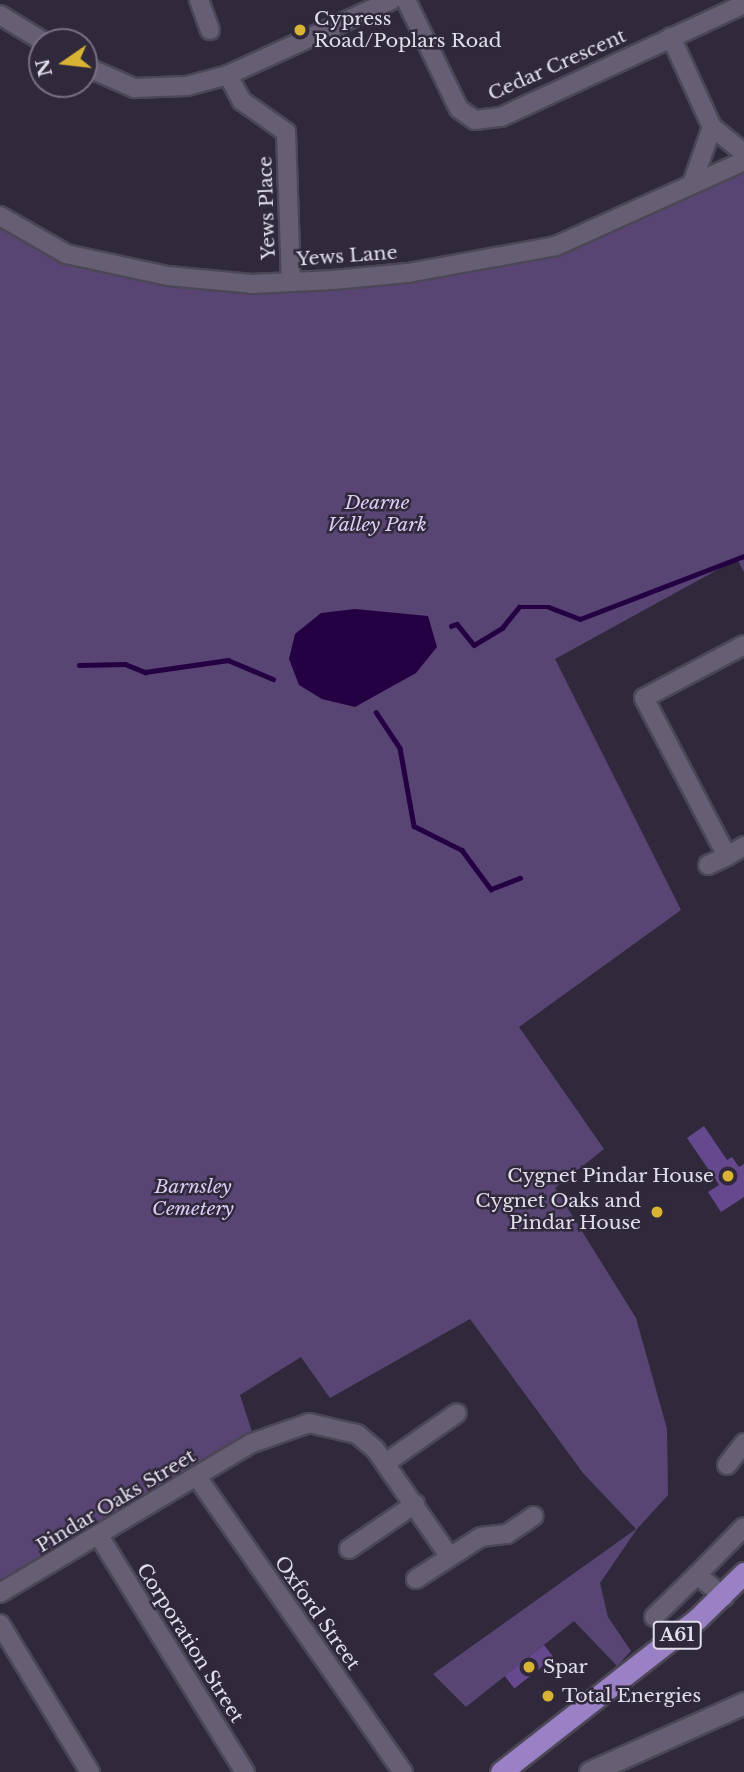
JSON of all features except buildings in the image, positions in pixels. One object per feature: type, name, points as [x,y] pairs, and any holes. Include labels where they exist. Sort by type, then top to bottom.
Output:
[{"type":"highway","name":"A61","points":[[501,1772],[724,1597],[744,1573]]},
{"type":"street","points":[[200,0],[211,30]]},
{"type":"street","points":[[98,74],[109,80],[156,90],[228,75],[392,0]]},
{"type":"street","name":"Cedar Crescent","points":[[406,0],[459,108],[475,120],[501,117],[744,4]]},
{"type":"street","points":[[0,15],[28,32]]},
{"type":"street","points":[[671,37],[712,127],[744,153]]},
{"type":"street","name":"Yews Place","points":[[228,75],[242,101],[286,132],[291,281]]},
{"type":"street","points":[[693,181],[712,127]]},
{"type":"street","name":"Yews Lane","points":[[0,216],[66,254],[196,280],[291,281],[408,273],[556,246],[693,181],[744,161]]},
{"type":"street","points":[[727,856],[644,698],[744,645]]},
{"type":"street","points":[[708,865],[744,846]]},
{"type":"street","points":[[387,1462],[457,1413]]},
{"type":"street","name":"Pindar Oaks Street","points":[[0,1593],[252,1443],[287,1427],[334,1425],[357,1434],[387,1462],[449,1556]]},
{"type":"street","points":[[727,1465],[744,1443]]},
{"type":"street","name":"Oxford Street","points":[[197,1477],[403,1772]]},
{"type":"street","points":[[349,1549],[415,1504]]},
{"type":"street","points":[[416,1579],[481,1537],[507,1534],[534,1516]]},
{"type":"street","points":[[654,1617],[744,1527]]},
{"type":"street","name":"Corporation Street","points":[[99,1535],[245,1772]]},
{"type":"street","points":[[697,1575],[724,1597]]},
{"type":"street","points":[[0,1624],[90,1772]]},
{"type":"street","points":[[590,1772],[744,1703]]},
{"type":"green space","points":[[744,169],[744,572],[737,559],[555,659],[681,910],[519,1027],[604,1149],[555,1188],[636,1318],[667,1429],[668,1495],[637,1529],[600,1583],[608,1617],[631,1651],[617,1666],[574,1621],[466,1707],[433,1674],[636,1529],[583,1473],[470,1319],[330,1398],[301,1357],[240,1395],[252,1432],[0,1580],[0,226],[64,261],[151,283],[261,290],[380,285],[558,252]]},
{"type":"shaded area","points":[[355,609],[428,616],[437,647],[416,673],[355,707],[322,699],[299,685],[289,659],[295,634],[321,613]]},
{"type":"waterway","points":[[451,626],[457,624],[474,645],[502,628],[519,607],[549,607],[580,619],[744,556]]},
{"type":"waterway","points":[[79,665],[125,664],[145,672],[228,660],[273,679]]},
{"type":"waterway","points":[[376,712],[400,748],[414,826],[462,850],[491,889],[520,878]]},
{"type":"place","name":"Cypress Road/Poplars Road","points":[[300,30]]},
{"type":"place","name":"Cygnet Pindar House","points":[[728,1176]]},
{"type":"place","name":"Cygnet Oaks and Pindar House","points":[[657,1212]]},
{"type":"place","name":"Spar","points":[[529,1667]]},
{"type":"place","name":"Total Energies","points":[[548,1696]]},
{"type":"park label","name":"Dearne Valley Park","points":[[377,514]]},
{"type":"park label","name":"Barnsley Cemetery","points":[[193,1198]]}]
